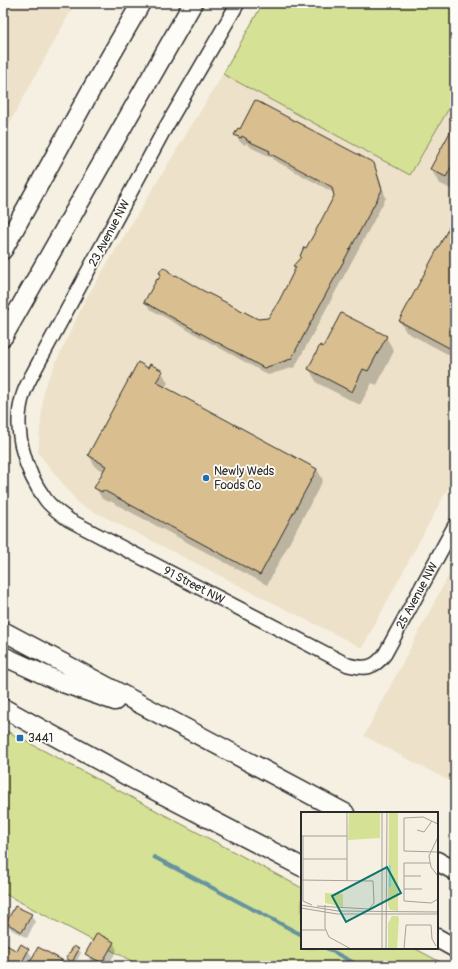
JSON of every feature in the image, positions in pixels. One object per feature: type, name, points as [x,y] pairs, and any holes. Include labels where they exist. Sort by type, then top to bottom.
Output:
[{"type":"main road","points":[[3,250],[91,90],[141,3]]},
{"type":"main road","points":[[3,336],[193,3]]},
{"type":"main road","points":[[3,624],[42,652]]},
{"type":"main road","points":[[3,631],[343,812]]},
{"type":"main road","points":[[3,656],[60,682],[177,724]]},
{"type":"main road","points":[[3,708],[129,777],[301,866]]},
{"type":"main road","points":[[438,862],[455,871]]},
{"type":"main road","points":[[438,939],[455,948]]},
{"type":"street","name":"23 Avenue NW","points":[[30,473],[20,432],[19,416],[23,395],[35,368],[159,139],[238,3]]},
{"type":"street","name":"91 Street NW","points":[[30,473],[46,501],[69,520],[348,664],[360,668],[369,667],[376,664]]},
{"type":"street","name":"25 Avenue NW","points":[[376,664],[385,654],[455,524]]},
{"type":"shaded area","points":[[3,3],[75,3],[3,135]]},
{"type":"shaded area","points":[[223,74],[410,175],[455,98],[455,475],[362,648],[79,504],[38,453],[44,388],[85,300]]},
{"type":"shaded area","points":[[455,563],[455,784],[364,736]]},
{"type":"green space","points":[[263,3],[455,3],[455,98],[410,175],[223,74]]},
{"type":"green space","points":[[3,729],[301,887],[301,949],[416,949],[448,966],[141,966],[3,893]]},
{"type":"building","points":[[255,100],[374,163],[382,190],[291,359],[264,368],[144,302],[157,279],[158,280],[161,274],[159,273],[163,267],[175,276],[176,275],[258,319],[268,318],[279,301],[296,267],[293,266],[301,257],[300,256],[304,247],[306,248],[334,196],[332,187],[269,153],[270,151],[246,140],[247,139],[242,136],[241,138],[234,135],[238,128],[240,129]]},
{"type":"building","points":[[455,123],[455,165],[453,164],[446,177],[430,169]]},
{"type":"building","points":[[454,218],[455,219],[455,351],[399,321]]},
{"type":"building","points":[[341,313],[387,336],[368,371],[363,369],[352,392],[308,369],[320,345],[323,347]]},
{"type":"building","name":"Newly Weds Foods Co","points":[[138,362],[148,368],[150,364],[163,371],[156,382],[317,469],[260,575],[103,490],[102,492],[94,488],[106,466],[88,455]]},
{"type":"building","points":[[15,906],[32,914],[22,932],[6,923]]},
{"type":"building","points":[[97,933],[114,942],[102,963],[85,954]]},
{"type":"building","points":[[3,943],[17,951],[21,944],[29,949],[20,966],[3,966]]},
{"type":"building","points":[[74,946],[79,949],[72,962],[66,958]]},
{"type":"building","points":[[38,947],[62,960],[59,966],[28,966]]},
{"type":"waterway","points":[[154,857],[301,934]]},
{"type":"waterway","points":[[328,949],[360,966]]},
{"type":"place","name":"Newly Weds Foods Co","points":[[206,478]]},
{"type":"place","name":"3441","points":[[20,738]]}]
